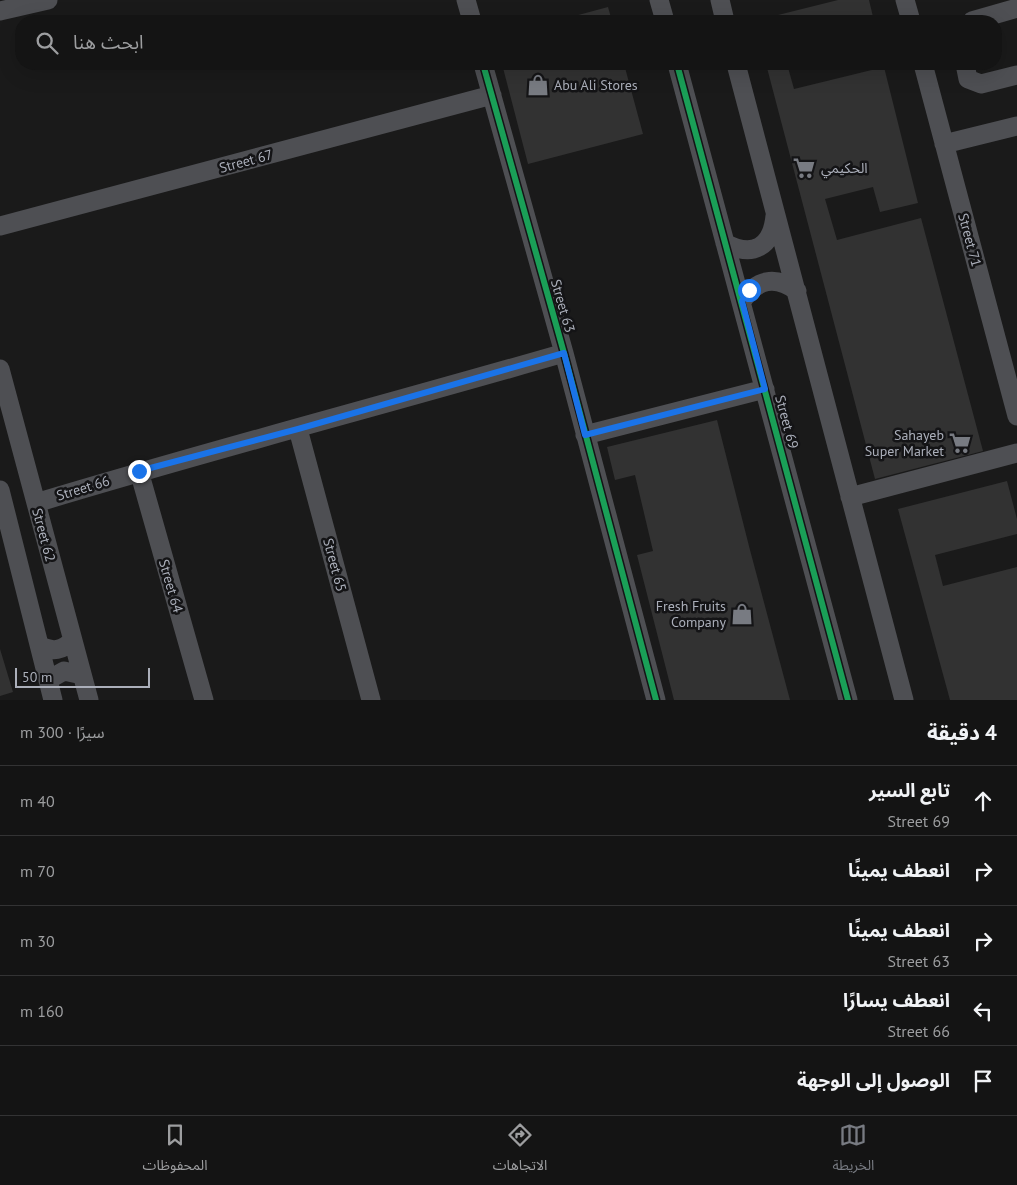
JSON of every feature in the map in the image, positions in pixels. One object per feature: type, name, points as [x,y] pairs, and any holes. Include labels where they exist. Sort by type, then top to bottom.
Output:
[{"type":"street","points":[[0,11],[48,0]]},
{"type":"street","points":[[466,0],[470,15]]},
{"type":"street","points":[[659,0],[663,15]]},
{"type":"street","points":[[906,0],[910,15]]},
{"type":"street","points":[[724,1],[725,15]]},
{"type":"street","points":[[993,15],[1017,8]]},
{"type":"street","name":"Street 63","points":[[485,70],[564,353],[656,700]]},
{"type":"street","name":"Street 69","points":[[679,70],[848,700]]},
{"type":"street","points":[[738,70],[904,700]]},
{"type":"street","name":"Street 71","points":[[925,70],[1016,411]]},
{"type":"street","points":[[966,70],[968,78],[981,84],[1017,75]]},
{"type":"street","name":"Street 67","points":[[0,226],[492,95]]},
{"type":"street","points":[[944,144],[1017,126]]},
{"type":"street","points":[[725,243],[738,250],[753,250],[766,243],[774,231],[775,216]]},
{"type":"street","points":[[742,301],[749,290],[760,283],[773,281],[786,284],[797,291]]},
{"type":"street","name":"Street 66","points":[[36,502],[139,471],[298,429],[564,353]]},
{"type":"street","name":"Street 62","points":[[0,369],[89,700]]},
{"type":"street","points":[[585,435],[765,389]]},
{"type":"street","name":"Street 65","points":[[298,429],[371,700]]},
{"type":"street","points":[[850,498],[1017,453]]},
{"type":"street","name":"Street 64","points":[[139,471],[204,700]]},
{"type":"street","points":[[0,490],[53,700]]},
{"type":"street","points":[[40,646],[58,650],[66,647],[73,640]]},
{"type":"street","points":[[48,680],[64,671],[82,675]]},
{"type":"building","points":[[838,0],[869,0],[873,15],[778,15]]},
{"type":"building","points":[[608,7],[610,15],[578,15]]},
{"type":"building","points":[[504,70],[626,70],[643,134],[528,164]]},
{"type":"building","points":[[768,70],[789,70],[794,89],[872,70],[885,70],[918,203],[880,212],[873,187],[825,199],[837,240],[921,218],[983,451],[875,479]]},
{"type":"building","points":[[717,420],[790,700],[674,700],[637,555],[653,551],[635,475],[615,480],[607,447]]},
{"type":"building","points":[[1007,481],[1017,519],[1017,534],[935,555],[943,586],[1017,567],[1017,700],[950,700],[898,509]]},
{"type":"building","points":[[0,649],[13,692],[0,696]]},
{"type":"cycle path","points":[[485,70],[564,353],[656,700]]},
{"type":"cycle path","points":[[679,70],[848,700]]},
{"type":"place","name":"Abu Ali Stores","points":[[538,85]]},
{"type":"place","name":"الحكيمي","points":[[804,168]]},
{"type":"place","name":"Sahayeb Super Market","points":[[960,443]]},
{"type":"place","name":"Fresh Fruits Company","points":[[742,614]]},
{"type":"route","points":[[139,471],[298,429],[564,353],[585,435],[765,389],[742,301],[749,290]]}]
